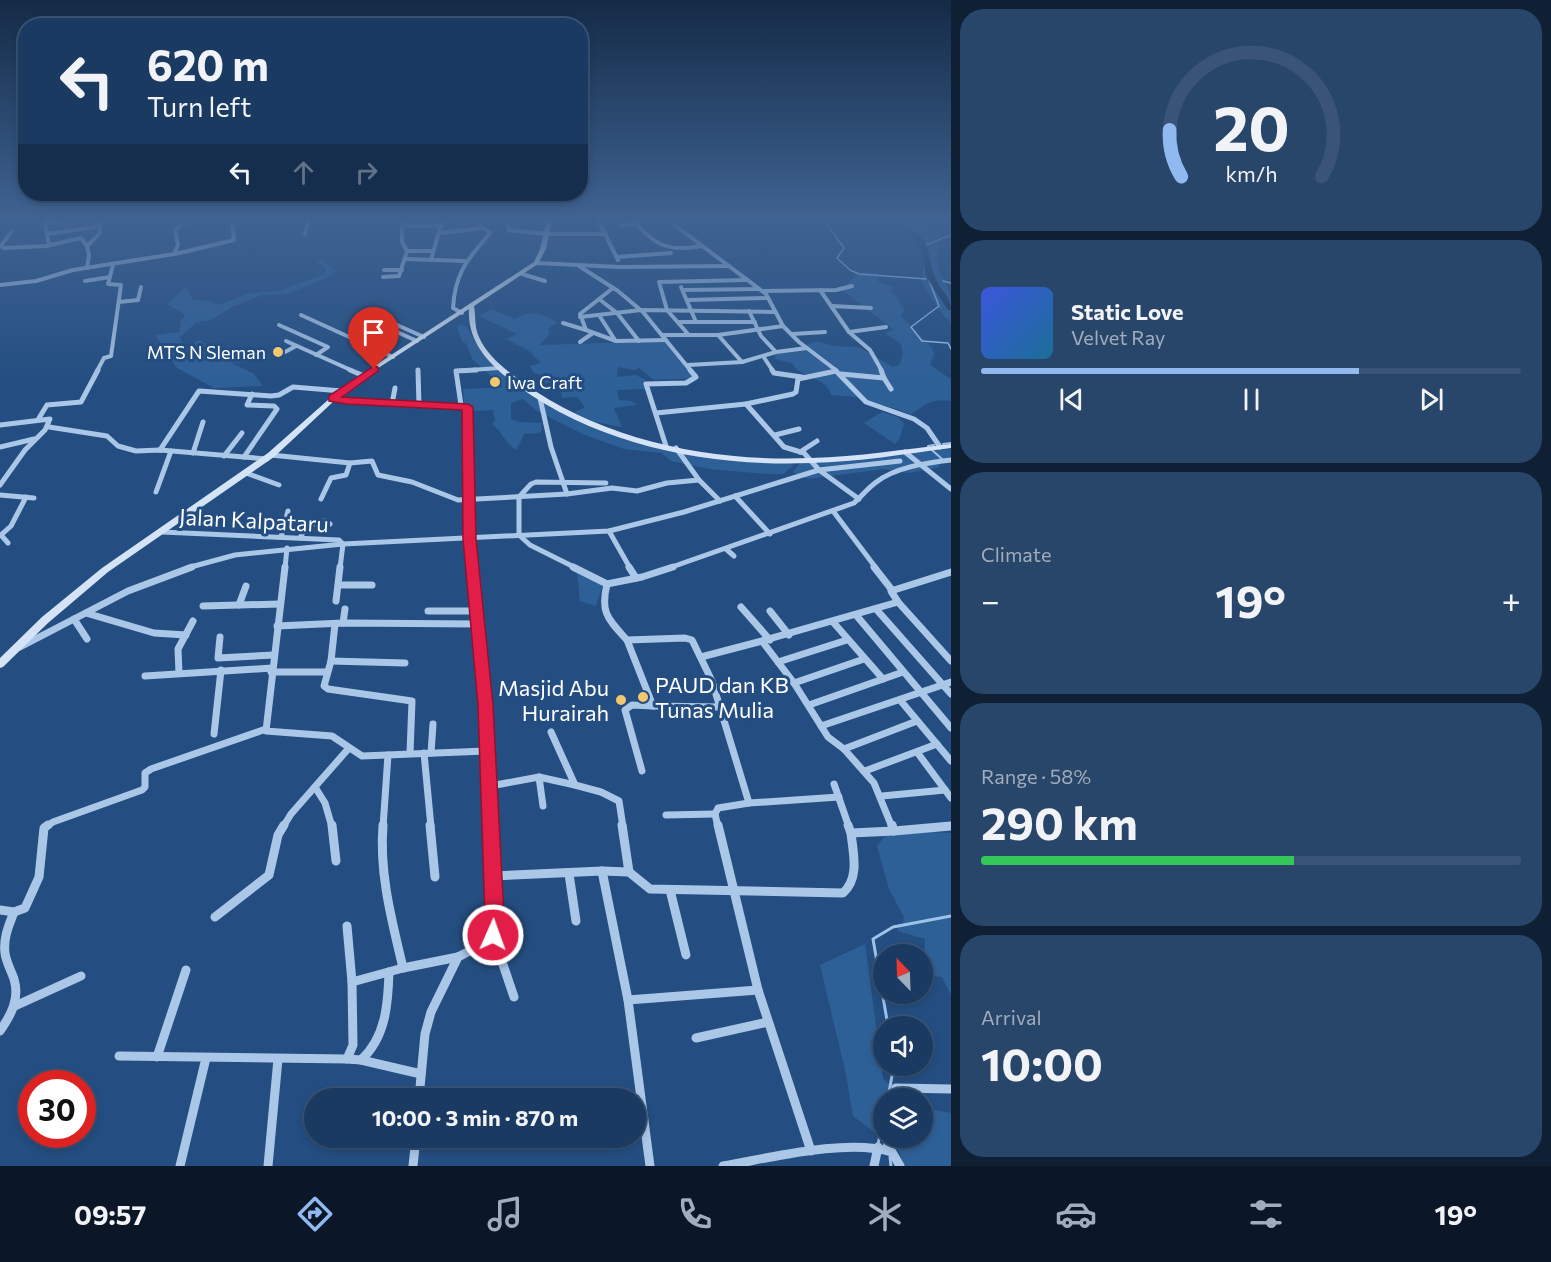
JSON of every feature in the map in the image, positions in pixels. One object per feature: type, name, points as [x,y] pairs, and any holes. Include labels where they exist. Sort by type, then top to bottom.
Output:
[{"type":"main road","points":[[461,323],[462,313],[521,274]]},
{"type":"main road","points":[[0,664],[74,595],[135,548],[162,532],[269,457],[342,391],[421,339],[461,323],[472,307]]},
{"type":"main road","points":[[461,323],[473,334],[499,368],[540,398],[603,429],[666,446],[747,459],[813,460],[951,446]]},
{"type":"street","points":[[0,285],[36,281],[62,274]]},
{"type":"street","points":[[39,418],[47,405],[80,403],[104,358],[111,356],[121,285],[109,285],[111,274]]},
{"type":"street","points":[[383,277],[400,274]]},
{"type":"street","points":[[460,274],[454,291],[453,308],[462,313]]},
{"type":"street","points":[[523,274],[545,281]]},
{"type":"street","points":[[591,274],[641,310],[696,377],[691,381],[646,384],[666,446]]},
{"type":"street","points":[[739,274],[768,298],[783,326],[839,372],[866,402],[914,419],[927,428],[940,447]]},
{"type":"street","points":[[85,281],[110,278]]},
{"type":"street","points":[[688,334],[667,310],[659,282],[747,280]]},
{"type":"street","points":[[679,281],[696,322]]},
{"type":"street","points":[[683,290],[820,290],[852,286]]},
{"type":"street","points":[[119,302],[138,300],[141,287]]},
{"type":"street","points":[[580,316],[612,290]]},
{"type":"street","points":[[820,290],[849,332],[870,350],[878,361],[891,389]]},
{"type":"street","points":[[687,300],[768,298]]},
{"type":"street","points":[[599,299],[617,313],[639,341]]},
{"type":"street","points":[[832,306],[871,308]]},
{"type":"street","points":[[580,316],[641,310],[775,312]]},
{"type":"street","points":[[749,311],[758,330],[776,352]]},
{"type":"street","points":[[301,315],[393,357]]},
{"type":"street","points":[[599,315],[616,341]]},
{"type":"street","points":[[580,316],[586,330]]},
{"type":"street","points":[[379,317],[421,339]]},
{"type":"street","points":[[678,322],[755,321]]},
{"type":"street","points":[[563,323],[616,341],[663,339],[688,334],[718,334],[783,326]]},
{"type":"street","points":[[279,325],[328,347],[316,355]]},
{"type":"street","points":[[849,332],[886,327]]},
{"type":"street","points":[[388,328],[421,339]]},
{"type":"street","points":[[792,334],[825,332]]},
{"type":"street","points":[[580,342],[593,333]]},
{"type":"street","points":[[718,334],[742,362]]},
{"type":"street","points":[[286,341],[363,376]]},
{"type":"street","points":[[285,352],[296,346]]},
{"type":"street","points":[[688,365],[742,362],[776,352],[807,348]]},
{"type":"street","points":[[763,356],[774,373],[803,377],[839,372],[884,378]]},
{"type":"street","points":[[462,405],[456,371],[499,368]]},
{"type":"street","points":[[418,369],[419,405]]},
{"type":"street","points":[[657,413],[746,404],[793,394],[796,392],[796,382],[803,377]]},
{"type":"street","points":[[160,450],[199,391],[277,396],[293,387],[342,391]]},
{"type":"street","points":[[392,404],[395,388]]},
{"type":"street","points":[[244,457],[277,409],[274,406],[247,405],[252,394]]},
{"type":"street","points":[[540,398],[544,427],[567,494]]},
{"type":"street","points":[[333,399],[468,407],[469,539],[486,705],[486,751],[490,786],[495,917],[493,935],[514,997]]},
{"type":"street","points":[[746,404],[784,447],[800,452],[813,460],[819,470],[859,499]]},
{"type":"street","points":[[0,425],[39,418],[50,419],[49,427],[36,439],[0,485]]},
{"type":"street","points":[[193,453],[203,422]]},
{"type":"street","points":[[49,427],[106,436],[118,446],[136,452],[160,450],[350,463],[372,461],[378,475],[412,482],[452,500],[567,494],[612,488],[637,491],[667,483],[699,480]]},
{"type":"street","points":[[775,435],[800,429]]},
{"type":"street","points":[[224,456],[242,433]]},
{"type":"street","points":[[0,447],[36,439]]},
{"type":"street","points":[[800,452],[817,441]]},
{"type":"street","points":[[675,448],[699,480],[720,501]]},
{"type":"street","points":[[916,450],[919,463]]},
{"type":"street","points":[[156,492],[171,451]]},
{"type":"street","points":[[905,452],[951,489]]},
{"type":"street","points":[[890,453],[909,468]]},
{"type":"street","points":[[606,483],[533,483],[519,497],[519,535],[530,545],[607,584],[636,578],[770,534],[854,503],[876,482],[919,463],[951,460]]},
{"type":"street","points":[[17,649],[128,591],[179,571],[235,555],[343,544],[609,531],[720,501],[819,470],[900,461]]},
{"type":"street","points":[[321,499],[331,478],[346,475],[350,463]]},
{"type":"street","points":[[0,473],[9,472]]},
{"type":"street","points":[[246,473],[279,485]]},
{"type":"street","points":[[0,495],[33,498]]},
{"type":"street","points":[[735,496],[770,534]]},
{"type":"street","points":[[8,543],[0,535],[11,526],[26,497]]},
{"type":"street","points":[[288,511],[266,729],[268,733],[322,733],[333,736],[362,756],[486,751]]},
{"type":"street","points":[[833,511],[892,590],[898,602],[951,661]]},
{"type":"street","points":[[300,538],[302,530],[309,525],[325,521],[330,524]]},
{"type":"street","points":[[609,531],[636,578]]},
{"type":"street","name":"Jalan Kalpataru","points":[[162,532],[335,539],[343,544]]},
{"type":"street","points":[[336,601],[343,544]]},
{"type":"street","points":[[726,549],[734,556]]},
{"type":"street","points":[[892,590],[951,572]]},
{"type":"street","points":[[607,584],[601,602],[602,612],[627,640],[653,706]]},
{"type":"street","points":[[339,585],[372,585]]},
{"type":"street","points":[[239,605],[246,586]]},
{"type":"street","points":[[701,657],[789,635],[898,602]]},
{"type":"street","points":[[203,606],[280,604]]},
{"type":"street","points":[[741,607],[770,640]]},
{"type":"street","points":[[345,609],[339,623],[324,686],[328,689],[412,701],[410,753]]},
{"type":"street","points":[[876,609],[951,694]]},
{"type":"street","points":[[428,611],[477,610]]},
{"type":"street","points":[[770,611],[789,635]]},
{"type":"street","points":[[86,613],[154,633],[186,635]]},
{"type":"street","points":[[856,615],[951,728]]},
{"type":"street","points":[[74,620],[87,639]]},
{"type":"street","points":[[179,674],[178,649],[193,621]]},
{"type":"street","points":[[832,622],[883,679]]},
{"type":"street","points":[[277,626],[339,623],[478,624]]},
{"type":"street","points":[[214,734],[220,637]]},
{"type":"street","points":[[627,640],[686,638],[694,643],[721,707],[748,803]]},
{"type":"street","points":[[778,662],[847,640]]},
{"type":"street","points":[[762,641],[794,683],[828,737],[844,749],[865,771],[882,796],[894,831]]},
{"type":"street","points":[[218,658],[274,655]]},
{"type":"street","points":[[794,683],[864,659]]},
{"type":"street","points":[[331,661],[405,663]]},
{"type":"street","points":[[144,676],[219,670],[327,672]]},
{"type":"street","points":[[809,705],[903,672]]},
{"type":"street","points":[[821,726],[951,682]]},
{"type":"street","points":[[900,700],[951,761]]},
{"type":"street","points":[[642,771],[625,711],[632,705],[721,707]]},
{"type":"street","points":[[844,749],[917,721]]},
{"type":"street","points":[[433,724],[428,753],[435,877]]},
{"type":"street","points":[[0,910],[14,912],[25,908],[39,877],[44,828],[53,822],[142,790],[145,787],[145,773],[151,769],[266,729]]},
{"type":"street","points":[[551,732],[575,785]]},
{"type":"street","points":[[865,771],[937,744]]},
{"type":"street","points":[[215,917],[269,874],[278,835],[291,814],[349,748]]},
{"type":"street","points":[[917,752],[951,798]]},
{"type":"street","points":[[388,755],[381,851],[389,907],[403,968]]},
{"type":"street","points":[[490,786],[539,777],[601,792],[619,801],[629,872]]},
{"type":"street","points":[[539,777],[543,806]]},
{"type":"street","points":[[492,876],[629,872],[650,889],[843,893],[850,889],[854,882],[851,832],[834,784]]},
{"type":"street","points":[[315,787],[321,793],[331,822],[336,861]]},
{"type":"street","points":[[882,796],[945,790]]},
{"type":"street","points":[[811,1151],[758,990],[732,892],[715,814],[718,808],[748,803],[839,797]]},
{"type":"street","points":[[666,815],[715,814]]},
{"type":"street","points":[[851,832],[951,826]]},
{"type":"street","points":[[602,871],[628,1000],[650,1166]]},
{"type":"street","points":[[569,874],[576,921]]},
{"type":"street","points":[[670,890],[686,955]]},
{"type":"street","points":[[0,1031],[15,1006],[14,979],[4,951],[14,912]]},
{"type":"street","points":[[347,926],[352,982],[353,1045],[347,1059]]},
{"type":"street","points":[[352,982],[403,968],[458,957],[489,941],[493,935]]},
{"type":"street","points":[[420,1088],[425,1034],[431,1012],[458,957]]},
{"type":"street","points":[[158,1057],[186,970]]},
{"type":"street","points":[[360,1060],[371,1051],[386,1014],[389,1001],[389,972]]},
{"type":"street","points":[[15,1006],[81,976]]},
{"type":"street","points":[[628,1000],[758,990]]},
{"type":"street","points":[[696,1038],[768,1022]]},
{"type":"street","points":[[119,1056],[347,1059],[421,1074]]},
{"type":"street","points":[[180,1166],[206,1058]]},
{"type":"street","points":[[268,1166],[278,1059]]},
{"type":"street","points":[[933,1089],[951,1089]]},
{"type":"street","points":[[413,1166],[415,1148]]},
{"type":"street","points":[[874,1166],[882,1148]]},
{"type":"street","points":[[723,1166],[811,1151],[882,1148],[898,1158],[900,1166]]},
{"type":"shaded area","points":[[325,274],[332,274],[288,294],[262,295],[232,307],[211,320],[197,322],[180,337],[184,350],[199,340],[224,351],[262,354],[249,362],[231,363],[253,373],[263,386],[214,388],[177,368],[155,335],[179,332],[185,315],[167,304],[186,287],[193,299],[218,305],[250,293],[278,291]]},
{"type":"shaded area","points":[[878,274],[878,282],[893,286],[891,292],[899,300],[904,310],[901,316],[932,348],[934,355],[930,365],[951,379],[951,401],[939,400],[930,403],[911,415],[854,397],[831,395],[824,384],[801,372],[792,363],[775,359],[775,355],[818,341],[832,346],[859,347],[893,367],[900,364],[903,353],[901,344],[885,333],[894,330],[838,287],[846,286],[854,276]]},
{"type":"shaded area","points":[[941,274],[950,294],[951,323],[942,314],[921,281],[922,276]]},
{"type":"shaded area","points":[[491,309],[515,319],[536,313],[557,322],[548,329],[550,333],[540,345],[665,341],[695,378],[654,380],[639,368],[634,370],[618,367],[617,377],[636,375],[645,380],[647,389],[617,390],[619,400],[632,401],[637,405],[614,408],[622,427],[595,422],[573,413],[585,407],[577,397],[562,398],[560,384],[552,382],[542,384],[539,374],[534,373],[530,366],[541,363],[529,351],[506,339],[517,334],[479,316]]},
{"type":"shaded area","points":[[460,324],[468,328],[491,362],[515,384],[561,412],[585,423],[662,446],[744,459],[793,463],[793,466],[783,474],[768,474],[709,469],[671,461],[662,453],[624,449],[585,435],[537,411],[523,399],[511,403],[511,419],[519,422],[542,423],[541,432],[525,433],[516,450],[492,424],[495,421],[493,410],[475,411],[464,403],[463,389],[503,387],[473,360],[466,344],[462,341],[457,326]]},
{"type":"shaded area","points":[[882,412],[898,417],[904,424],[900,438],[895,444],[864,423]]},
{"type":"shaded area","points":[[951,449],[951,457],[938,460],[940,466],[937,468],[908,473],[884,469],[808,479],[793,472],[800,463]]},
{"type":"shaded area","points":[[577,573],[603,584],[596,606],[580,601]]},
{"type":"shaded area","points":[[927,832],[951,833],[951,995],[942,977],[933,976],[933,944],[925,944],[925,939],[898,931],[898,924],[903,923],[904,917],[889,889],[877,846],[885,836]]},
{"type":"shaded area","points":[[865,944],[875,1016],[873,1076],[883,1076],[883,1079],[895,1088],[873,1088],[873,1131],[853,1116],[846,1074],[820,965]]},
{"type":"shaded area","points":[[933,1110],[951,1113],[951,1166],[904,1166],[899,1151],[895,1148],[933,1148]]},
{"type":"waterway","points":[[865,274],[926,279]]},
{"type":"waterway","points":[[930,274],[951,308]]},
{"type":"waterway","points":[[929,280],[939,306],[911,327],[922,341],[948,343],[951,349]]},
{"type":"waterway","points":[[943,281],[951,283]]},
{"type":"waterway","points":[[943,444],[951,443]]},
{"type":"waterway","points":[[928,446],[934,445]]},
{"type":"waterway","points":[[932,450],[942,459]]},
{"type":"waterway","points":[[886,1016],[873,939],[893,927],[951,916]]},
{"type":"waterway","points":[[890,1088],[892,1076]]},
{"type":"waterway","points":[[890,1157],[891,1166]]},
{"type":"place","name":"MTS N Sleman","points":[[278,352]]},
{"type":"place","name":"Iwa Craft","points":[[495,382]]},
{"type":"place","name":"PAUD dan KB Tunas Mulia","points":[[643,697]]},
{"type":"place","name":"Masjid Abu Hurairah","points":[[621,700]]},
{"type":"route","points":[[374,369],[347,386],[333,399],[468,407],[469,539],[486,705],[486,751],[490,786],[495,917],[493,935]]}]
